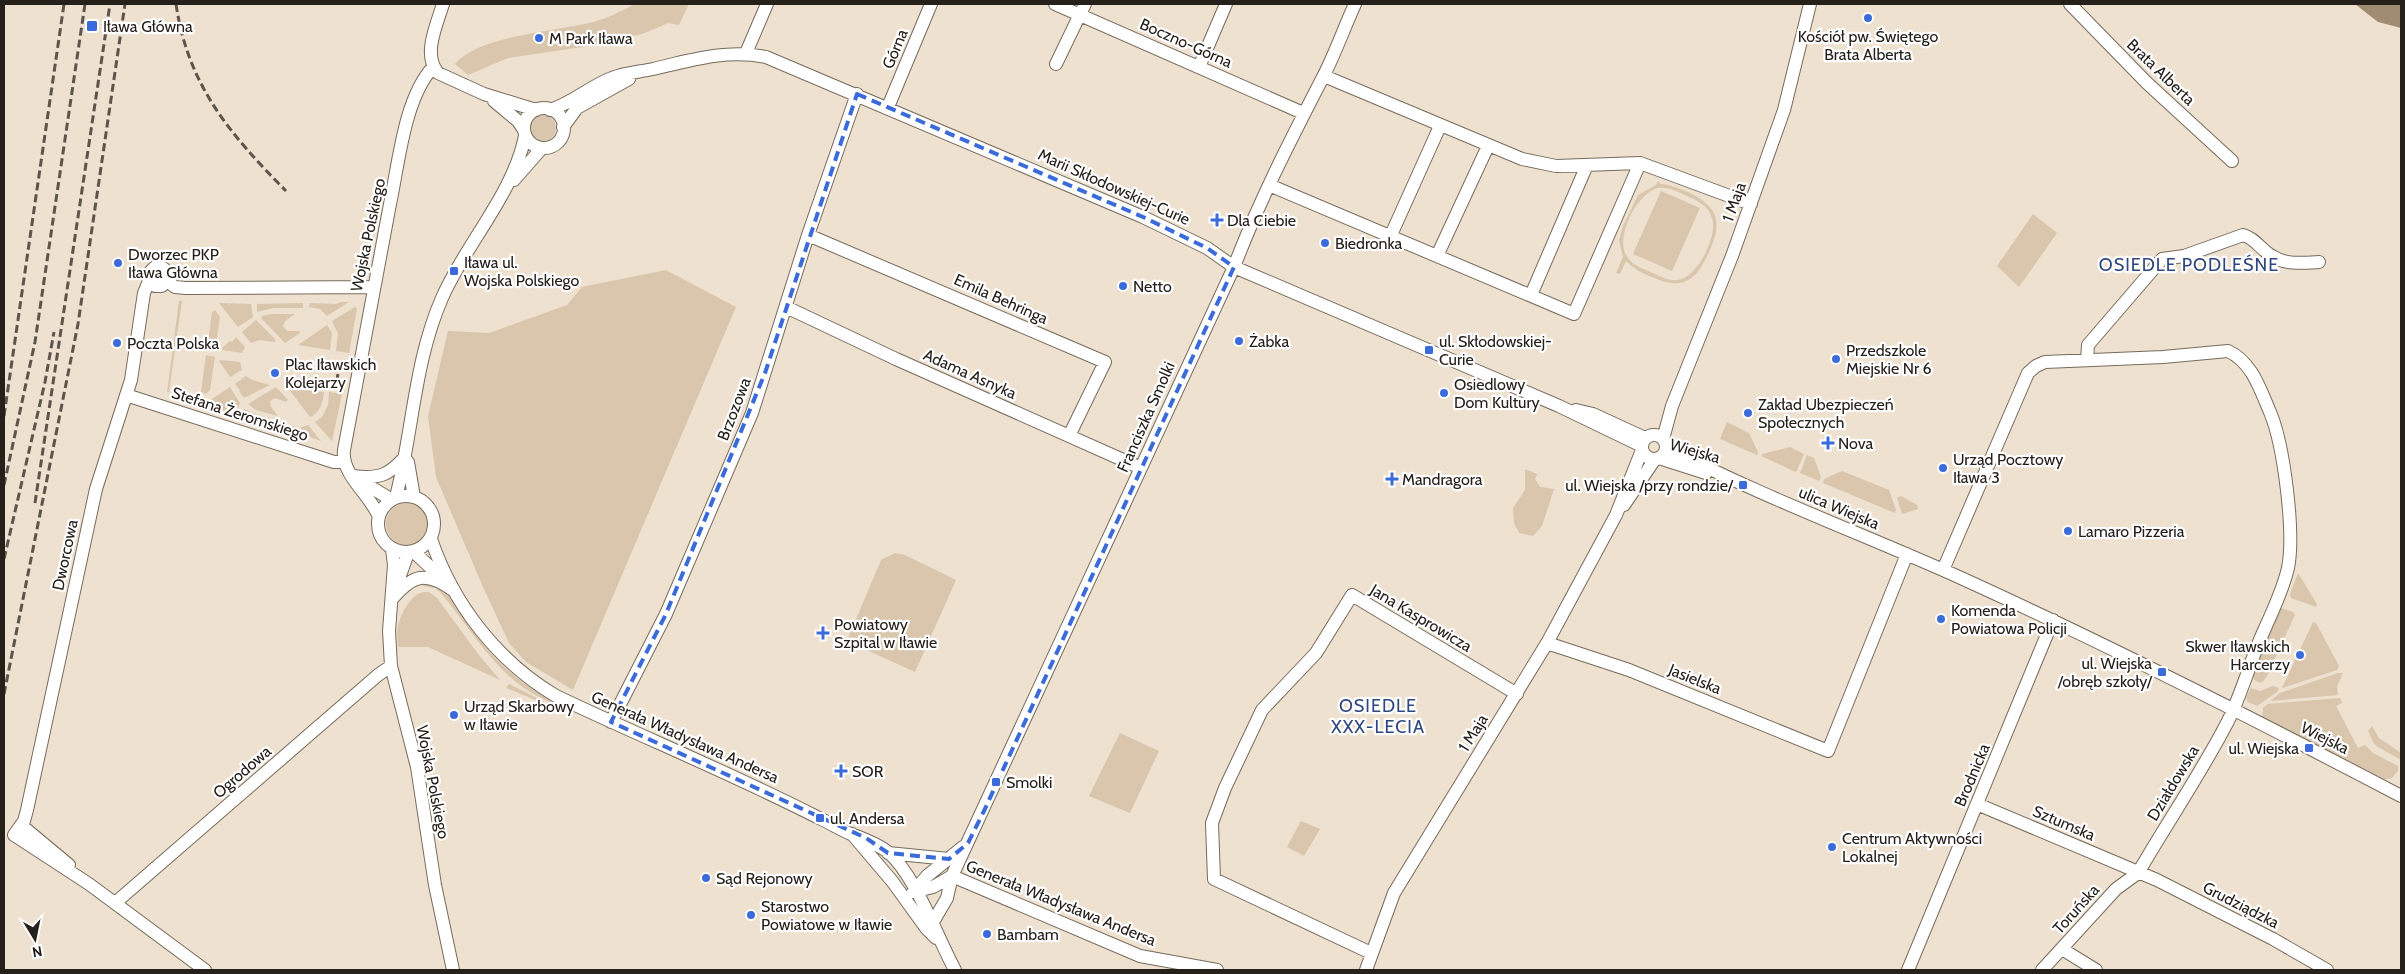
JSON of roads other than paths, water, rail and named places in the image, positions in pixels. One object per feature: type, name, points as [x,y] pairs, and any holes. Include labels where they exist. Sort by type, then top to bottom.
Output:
[{"type":"street","points":[[443,4],[432,44],[431,60],[433,67],[438,73],[484,94],[536,110],[550,110],[559,116],[563,126],[558,142],[542,148],[497,201]]},
{"type":"street","points":[[746,53],[767,4]]},
{"type":"street","name":"Górna","points":[[888,107],[931,4]]},
{"type":"street","name":"Boczno-Górna","points":[[1055,4],[1083,9],[1199,67],[1303,114]]},
{"type":"street","points":[[1199,67],[1226,4]]},
{"type":"street","name":"Franciszka Smolki","points":[[933,922],[947,898],[952,876],[1234,267],[1247,232],[1303,114],[1324,76],[1355,4]]},
{"type":"street","name":"1 Maja","points":[[1616,515],[1661,451],[1672,406],[1751,204],[1784,110],[1810,4]]},
{"type":"street","name":"Brata Alberta","points":[[2070,4],[2147,82],[2232,161]]},
{"type":"street","points":[[1056,64],[1083,9]]},
{"type":"street","name":"Marii Skłodowskiej-Curie","points":[[550,110],[612,78],[704,57],[746,53],[766,57],[888,107],[1143,217],[1201,244],[1234,267],[1559,406],[1593,414],[1645,442]]},
{"type":"street","name":"Wojska Polskiego","points":[[344,462],[344,450],[373,287],[405,134],[423,78],[433,67]]},
{"type":"street","name":"Marii Skłodowskiej-Curie","points":[[563,126],[578,108],[596,96],[643,71]]},
{"type":"street","points":[[1324,76],[1488,146],[1538,164],[1640,163],[1751,204]]},
{"type":"street","points":[[484,94],[508,112],[532,144],[542,148]]},
{"type":"street","name":"Brzozowa","points":[[611,722],[666,614],[744,431],[857,94]]},
{"type":"street","points":[[378,517],[381,510],[394,499],[407,455],[413,401],[433,322],[454,271],[497,201],[517,161],[527,118],[536,110]]},
{"type":"street","points":[[1391,235],[1440,126]]},
{"type":"street","points":[[1437,256],[1488,146]]},
{"type":"street","points":[[1269,186],[1391,235],[1574,314],[1640,163]]},
{"type":"street","points":[[1531,295],[1587,165]]},
{"type":"street","points":[[2080,360],[2088,345],[2162,259],[2184,256],[2242,235],[2249,236],[2272,257],[2293,264],[2319,262]]},
{"type":"street","name":"Emila Behringa","points":[[808,236],[1104,362],[1069,436]]},
{"type":"street","name":"Dworcowa","points":[[115,903],[89,884],[54,851],[18,830],[29,805],[96,489],[126,395],[144,293],[149,281],[149,271],[159,266],[167,272],[167,281],[175,286],[186,288],[373,287]]},
{"type":"street","name":"Adama Asnyka","points":[[786,308],[1141,468]]},
{"type":"street","name":"Działdowska","points":[[1943,570],[2028,373],[2036,366],[2045,362],[2163,357],[2228,351],[2237,355],[2245,363],[2256,380],[2277,429],[2290,533],[2288,568],[2234,708],[2138,873]]},
{"type":"street","name":"Stefana Żeromskiego","points":[[126,395],[334,462],[344,462]]},
{"type":"street","name":"1 Maja","points":[[1366,970],[1390,902],[1400,882],[1547,643],[1616,515],[1645,442],[1672,406]]},
{"type":"street","points":[[1654,435],[1661,451],[1647,457],[1645,442],[1654,435]]},
{"type":"street","name":"Wiejska","points":[[1661,451],[1723,477]]},
{"type":"street","points":[[353,476],[369,478],[382,476],[394,468],[407,455]]},
{"type":"street","points":[[407,455],[414,497]]},
{"type":"street","points":[[344,462],[353,476],[374,507],[378,517],[380,535],[392,549],[411,552],[424,547],[431,539],[435,522],[433,514],[422,500],[414,497],[394,499],[353,476]]},
{"type":"street","name":"ulica Wiejska","points":[[1723,477],[1943,570]]},
{"type":"street","name":"Generała Władysława Andersa","points":[[431,539],[437,557],[455,592],[492,646],[524,676],[556,696],[781,798],[852,834],[866,838],[888,853],[910,893]]},
{"type":"street","name":"Wojska Polskiego","points":[[392,549],[392,599],[389,631],[392,666],[417,767],[435,885],[453,970]]},
{"type":"street","name":"Wojska Polskiego","points":[[392,599],[411,552]]},
{"type":"street","name":"Generała Władysława Andersa","points":[[411,552],[455,592]]},
{"type":"street","name":"Jasielska","points":[[1547,643],[1629,670],[1828,751],[1907,554]]},
{"type":"street","points":[[1943,570],[2054,620]]},
{"type":"street","points":[[392,599],[407,582],[422,577],[441,582],[455,592]]},
{"type":"street","name":"Jana Kasprowicza","points":[[1371,953],[1214,879],[1212,823],[1225,788],[1262,710],[1316,653],[1352,595],[1517,694]]},
{"type":"street","name":"Wiejska","points":[[2054,620],[2234,708],[2401,796]]},
{"type":"street","name":"Brodnicka","points":[[1912,969],[1977,804],[2054,620]]},
{"type":"street","name":"Ogrodowa","points":[[115,903],[371,681],[392,666]]},
{"type":"street","name":"Sztumska","points":[[1977,804],[2138,873]]},
{"type":"street","name":"Generała Władysława Andersa","points":[[852,834],[910,893]]},
{"type":"street","name":"Franciszka Smolki","points":[[910,893],[927,876],[968,843]]},
{"type":"street","points":[[888,853],[949,859]]},
{"type":"street","name":"Toruńska","points":[[2042,970],[2116,889],[2138,873]]},
{"type":"street","name":"Grudziądzka","points":[[2138,873],[2157,880],[2273,939],[2327,970]]},
{"type":"street","points":[[910,893],[933,887],[952,876]]},
{"type":"street","name":"Generała Władysława Andersa","points":[[952,876],[1140,956],[1217,970]]},
{"type":"street","points":[[910,893],[933,922],[940,942],[955,970]]},
{"type":"street","points":[[910,893],[926,928],[940,942]]},
{"type":"street","points":[[115,903],[205,970]]},
{"type":"street","points":[[2062,949],[2096,970]]},
{"type":"railway","points":[[4,416],[64,4]]},
{"type":"railway","points":[[4,485],[35,342],[85,4]]},
{"type":"railway","points":[[35,503],[110,4]]},
{"type":"railway","points":[[4,694],[78,324],[125,4]]},
{"type":"railway","points":[[176,4],[190,60],[214,107],[247,149],[286,191]]},
{"type":"railway","points":[[4,559],[45,382],[54,332]]},
{"type":"railway","points":[[337,382],[339,362]]},
{"type":"place","name":"Kościół pw. Świętego Brata Alberta","points":[[1868,18]]},
{"type":"place","name":"Iława Główna","points":[[92,26]]},
{"type":"place","name":"M Park Iława","points":[[539,38]]},
{"type":"place","name":"Dla Ciebie","points":[[1217,220]]},
{"type":"place","name":"Biedronka","points":[[1325,243]]},
{"type":"place","name":"Dworzec PKP Iława Główna","points":[[118,263]]},
{"type":"place","name":"Iława ul. Wojska Polskiego","points":[[454,271]]},
{"type":"place","name":"Netto","points":[[1123,286]]},
{"type":"place","name":"Żabka","points":[[1239,341]]},
{"type":"place","name":"Poczta Polska","points":[[117,343]]},
{"type":"place","name":"ul. Skłodowskiej- Curie","points":[[1429,350]]},
{"type":"place","name":"Przedszkole Miejskie Nr 6","points":[[1836,359]]},
{"type":"place","name":"Plac Iławskich Kolejarzy","points":[[275,373]]},
{"type":"place","name":"Osiedlowy Dom Kultury","points":[[1444,393]]},
{"type":"place","name":"Zakład Ubezpieczeń Społecznych","points":[[1748,413]]},
{"type":"place","name":"Nova","points":[[1828,443]]},
{"type":"place","name":"Urząd Pocztowy Iława 3","points":[[1943,468]]},
{"type":"place","name":"Mandragora","points":[[1392,479]]},
{"type":"place","name":"ul. Wiejska /przy rondzie/","points":[[1743,485]]},
{"type":"place","name":"Lamaro Pizzeria","points":[[2068,531]]},
{"type":"place","name":"Komenda Powiatowa Policji","points":[[1941,619]]},
{"type":"place","name":"Powiatowy Szpital w Iławie","points":[[823,633]]},
{"type":"place","name":"Skwer Iławskich Harcerzy","points":[[2300,655]]},
{"type":"place","name":"ul. Wiejska /obręb szkoły/","points":[[2162,672]]},
{"type":"place","name":"Urząd Skarbowy w Iławie","points":[[454,715]]},
{"type":"place","name":"ul. Wiejska","points":[[2309,748]]},
{"type":"place","name":"SOR","points":[[841,771]]},
{"type":"place","name":"Smolki","points":[[996,782]]},
{"type":"place","name":"ul. Andersa","points":[[820,818]]},
{"type":"place","name":"Centrum Aktywności Lokalnej","points":[[1832,847]]},
{"type":"place","name":"Sąd Rejonowy","points":[[706,878]]},
{"type":"place","name":"Starostwo Powiatowe w Iławie","points":[[751,915]]},
{"type":"place","name":"Bambam","points":[[987,934]]},
{"type":"district","name":"OSIEDLE PODLEŚNE","points":[[2189,265]]},
{"type":"district","name":"OSIEDLE XXX-LECIA","points":[[1378,716]]}]
